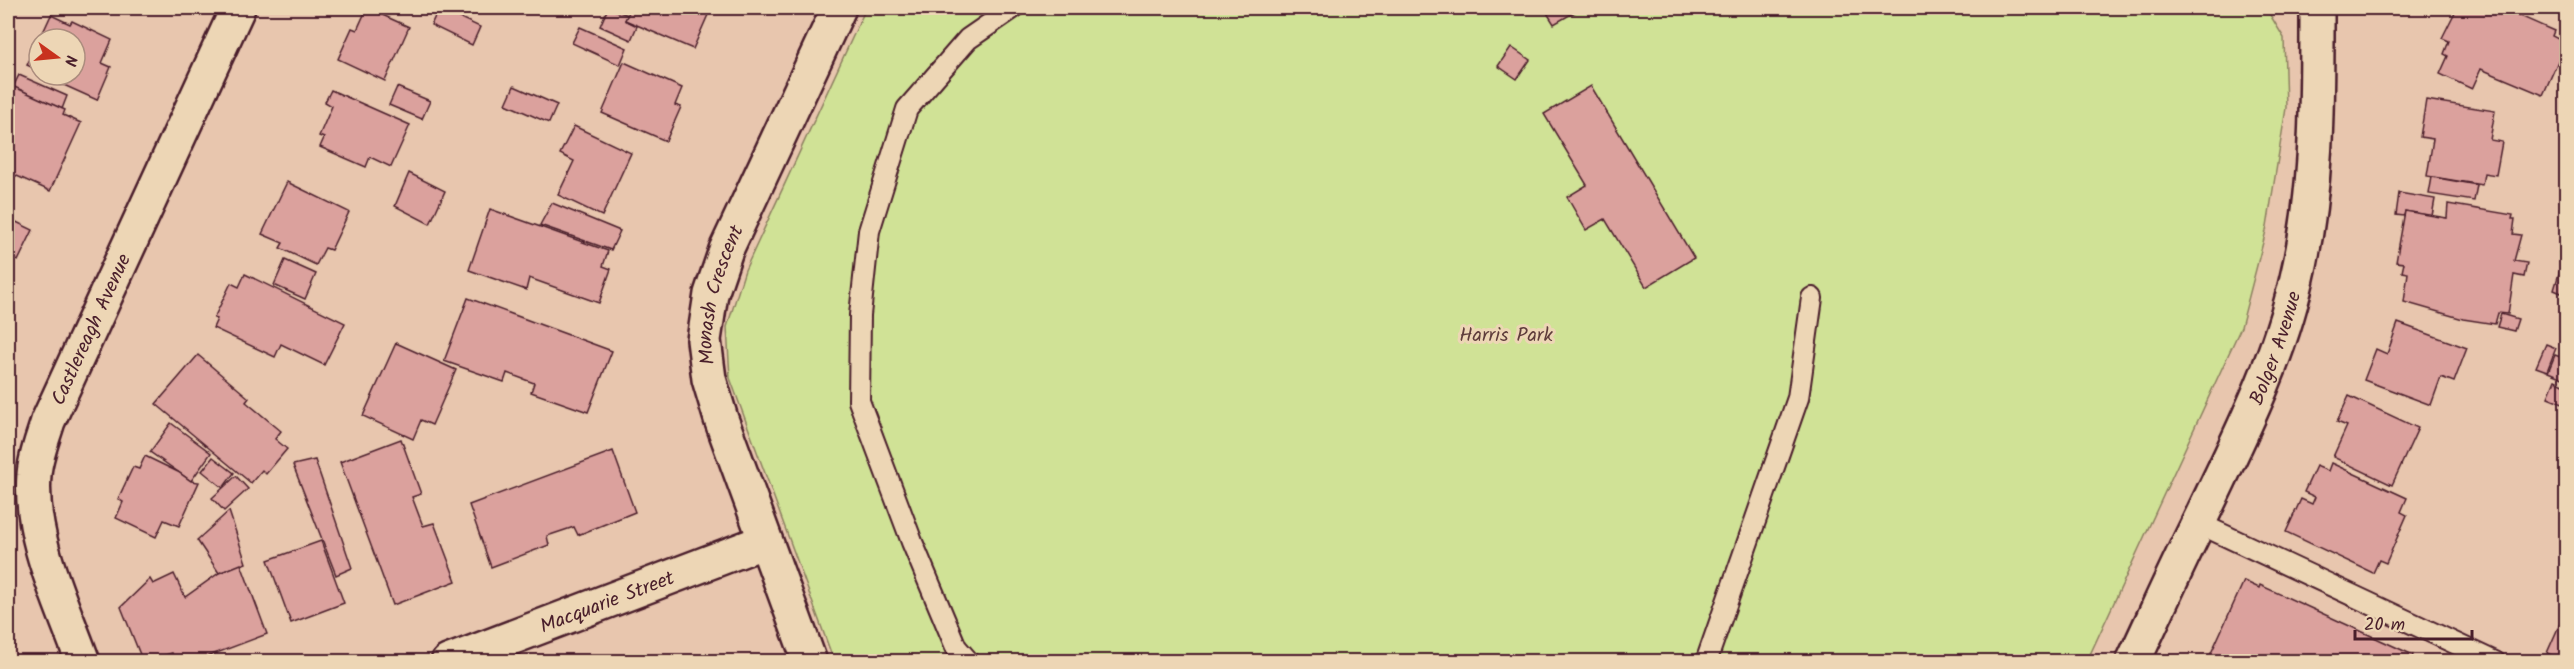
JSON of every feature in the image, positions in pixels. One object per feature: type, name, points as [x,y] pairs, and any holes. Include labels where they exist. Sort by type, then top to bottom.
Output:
[{"type":"street","name":"Castlereagh Avenue","points":[[83,662],[50,570],[36,521],[34,473],[48,421],[238,8]]},
{"type":"street","name":"Monash Crescent","points":[[810,662],[709,379],[704,340],[711,294],[726,250],[838,8]]},
{"type":"street","name":"Bolger Avenue","points":[[2133,662],[2235,447],[2268,369],[2297,279],[2312,187],[2318,88],[2317,8]]},
{"type":"street","name":"Macquarie Street","points":[[448,662],[765,541]]},
{"type":"lane","points":[[969,662],[956,646],[912,542],[859,401],[860,315],[869,231],[907,109],[968,39],[1013,8]]},
{"type":"lane","points":[[1706,662],[1798,398],[1812,298]]},
{"type":"lane","points":[[2198,523],[2494,662]]},
{"type":"green space","name":"Harris Park","points":[[866,8],[2266,8],[2284,38],[2286,108],[2267,227],[2241,327],[2087,661],[834,661],[730,378],[727,327],[745,270]]},
{"type":"building","points":[[367,8],[409,27],[385,81],[338,59],[352,28],[357,30]]},
{"type":"building","points":[[439,8],[480,27],[472,45],[431,25]]},
{"type":"building","points":[[608,8],[628,15],[625,20],[637,26],[631,40],[600,26]]},
{"type":"building","points":[[631,8],[711,8],[693,49],[625,20]]},
{"type":"building","points":[[1544,8],[1582,8],[1554,24]]},
{"type":"building","points":[[2457,8],[2502,8],[2554,31],[2552,36],[2566,43],[2543,95],[2481,69],[2472,89],[2440,74],[2448,56],[2444,54],[2449,41],[2442,38]]},
{"type":"building","points":[[51,15],[70,24],[72,21],[85,27],[46,27]]},
{"type":"building","points":[[580,27],[627,48],[620,65],[572,43]]},
{"type":"building","points":[[87,28],[112,40],[102,63],[111,67],[97,100],[68,87],[87,87]]},
{"type":"building","points":[[1511,47],[1530,60],[1517,79],[1498,66]]},
{"type":"building","points":[[624,62],[682,88],[675,105],[681,107],[666,141],[602,113]]},
{"type":"building","points":[[19,75],[27,78],[27,87],[46,87],[67,96],[62,109],[13,87]]},
{"type":"building","points":[[10,85],[65,110],[63,115],[81,123],[50,191],[8,172],[8,91]]},
{"type":"building","points":[[514,86],[557,105],[549,123],[506,104]]},
{"type":"building","points":[[1591,86],[1694,258],[1646,287],[1605,219],[1586,230],[1567,197],[1587,185],[1544,114]]},
{"type":"building","points":[[397,87],[430,101],[422,119],[389,105]]},
{"type":"building","points":[[331,90],[410,125],[391,167],[370,157],[366,167],[320,147],[324,138],[319,136],[332,106],[325,102]]},
{"type":"building","points":[[2426,100],[2495,111],[2490,140],[2502,142],[2496,175],[2484,173],[2482,185],[2427,176],[2433,139],[2420,137]]},
{"type":"building","points":[[574,126],[631,153],[602,216],[558,195],[574,161],[560,154]]},
{"type":"building","points":[[409,173],[445,191],[430,224],[395,206]]},
{"type":"building","points":[[2432,177],[2477,185],[2474,201],[2429,194]]},
{"type":"building","points":[[287,182],[349,212],[331,250],[325,248],[316,265],[280,248],[283,243],[262,234]]},
{"type":"building","points":[[2399,193],[2435,199],[2432,216],[2405,211],[2404,216],[2396,215]]},
{"type":"building","points":[[552,203],[620,231],[611,250],[540,225]]},
{"type":"building","points":[[2448,204],[2513,215],[2512,219],[2515,219],[2513,234],[2521,235],[2514,261],[2527,263],[2524,277],[2514,275],[2508,314],[2498,313],[2495,324],[2463,319],[2404,302],[2408,273],[2402,272],[2404,263],[2396,262],[2405,211],[2447,218]]},
{"type":"building","points":[[490,209],[608,251],[603,266],[611,269],[599,303],[529,278],[526,290],[469,270]]},
{"type":"building","points":[[8,218],[33,230],[18,261],[8,257]]},
{"type":"building","points":[[285,260],[316,274],[305,299],[274,285]]},
{"type":"building","points":[[2560,270],[2566,272],[2566,295],[2554,290]]},
{"type":"building","points":[[245,274],[345,323],[324,365],[281,344],[275,357],[213,328],[217,319],[214,318],[231,283],[239,287]]},
{"type":"building","points":[[468,298],[612,351],[588,412],[531,392],[534,383],[507,373],[504,382],[444,361]]},
{"type":"building","points":[[2501,314],[2518,319],[2514,331],[2497,327]]},
{"type":"building","points":[[2398,323],[2467,348],[2454,382],[2441,377],[2431,405],[2364,380],[2376,349],[2387,354]]},
{"type":"building","points":[[396,343],[456,370],[432,425],[421,420],[413,439],[363,416]]},
{"type":"building","points":[[2546,344],[2556,348],[2547,371],[2536,367]]},
{"type":"building","points":[[198,355],[249,398],[246,402],[281,431],[275,439],[287,449],[266,474],[262,470],[251,483],[156,404]]},
{"type":"building","points":[[2555,355],[2566,359],[2565,379],[2548,372]]},
{"type":"building","points":[[2555,380],[2566,385],[2565,404],[2548,397]]},
{"type":"building","points":[[2349,396],[2418,428],[2392,485],[2333,457],[2347,426],[2337,422]]},
{"type":"building","points":[[171,423],[211,453],[191,481],[150,452]]},
{"type":"building","points":[[401,439],[421,494],[412,497],[423,526],[434,523],[456,581],[393,605],[340,462]]},
{"type":"building","points":[[613,451],[635,512],[578,535],[574,527],[547,536],[549,545],[491,567],[469,505]]},
{"type":"building","points":[[145,456],[191,481],[199,482],[179,526],[164,520],[156,537],[116,518],[123,502],[118,499],[133,467],[139,469]]},
{"type":"building","points":[[213,457],[234,473],[223,488],[202,471]]},
{"type":"building","points":[[315,460],[352,568],[336,575],[293,465]]},
{"type":"building","points":[[2331,463],[2407,498],[2401,512],[2407,515],[2386,563],[2379,560],[2373,573],[2286,532],[2301,499],[2312,504],[2315,497],[2304,492],[2316,466],[2328,471]]},
{"type":"building","points":[[236,476],[248,489],[224,511],[212,498]]},
{"type":"building","points":[[229,511],[246,563],[219,573],[197,540]]},
{"type":"building","points":[[321,541],[344,603],[291,623],[268,560]]},
{"type":"building","points":[[241,564],[267,634],[193,662],[175,662],[172,653],[143,662],[121,607],[150,579],[153,584],[174,574],[185,597],[219,573]]},
{"type":"building","points":[[2244,581],[2259,588],[2260,585],[2413,655],[2410,662],[2207,662]]},
{"type":"building","points":[[2566,610],[2566,662],[2565,662],[2547,653]]}]
